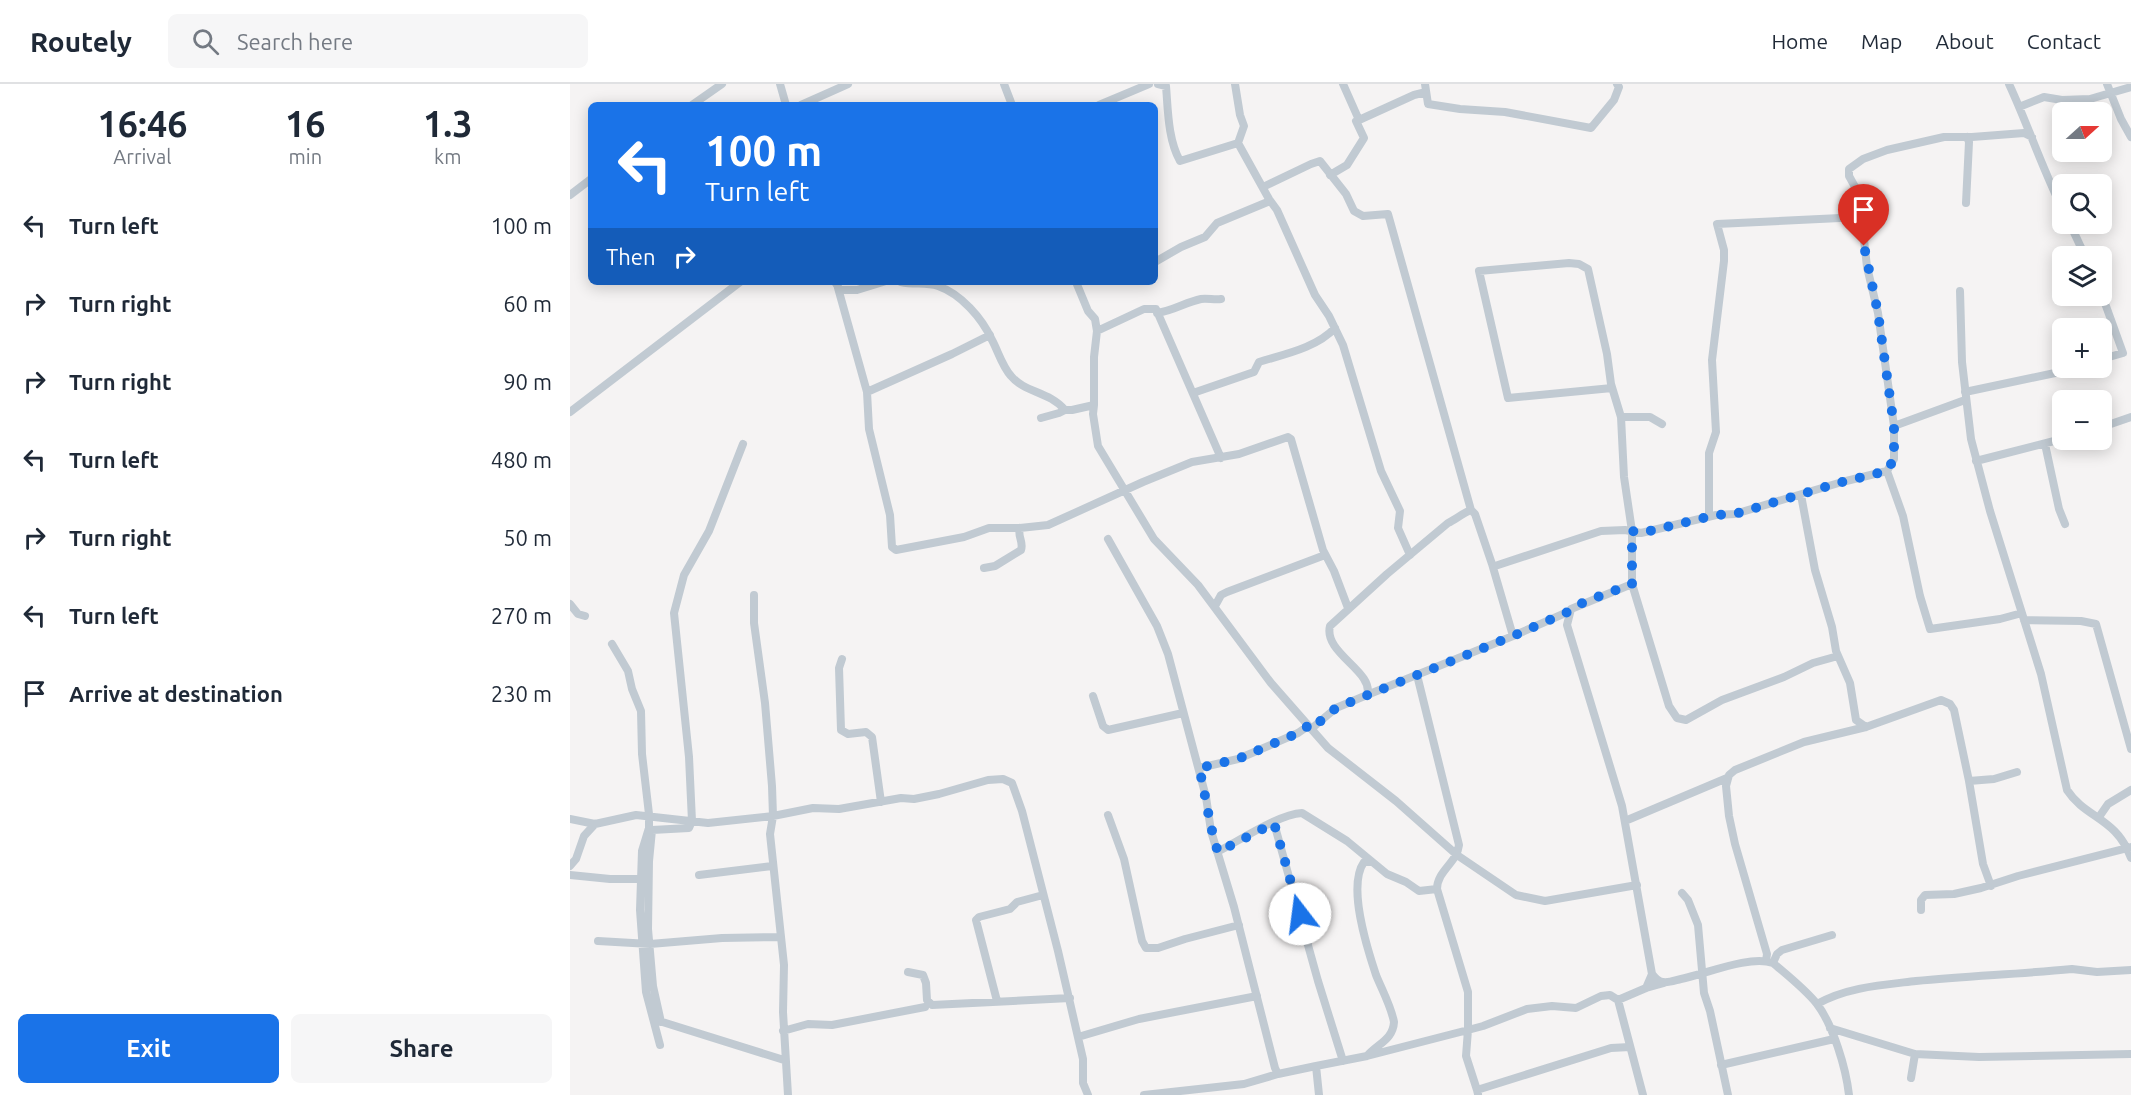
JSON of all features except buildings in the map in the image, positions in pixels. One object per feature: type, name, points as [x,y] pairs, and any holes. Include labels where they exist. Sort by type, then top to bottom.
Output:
[{"type":"street","points":[[696,102],[722,84]]},
{"type":"street","points":[[780,84],[785,102]]},
{"type":"street","points":[[808,102],[848,84]]},
{"type":"street","points":[[1004,84],[1011,102]]},
{"type":"street","points":[[1106,102],[1149,84]]},
{"type":"street","points":[[1158,84],[1167,86],[1168,110],[1175,152],[1180,161],[1238,142]]},
{"type":"street","points":[[1235,84],[1244,126],[1238,142],[1286,228],[1315,295],[1343,345],[1381,471],[1400,511],[1398,528],[1410,555]]},
{"type":"street","points":[[1343,84],[1359,120]]},
{"type":"street","points":[[1330,175],[1347,165],[1364,138],[1356,122],[1426,88],[1428,104],[1505,112],[1591,128],[1614,100],[1619,87],[1617,84]]},
{"type":"street","points":[[2009,84],[2052,187]]},
{"type":"street","points":[[2107,84],[2131,137]]},
{"type":"street","points":[[2019,107],[2044,97],[2080,100],[2111,94],[2131,87]]},
{"type":"street","points":[[1492,564],[1495,566],[1601,531],[1641,533],[1709,517],[1735,514],[1887,471],[1894,459],[1894,426],[1878,313],[1867,267],[1859,194],[1848,174],[1849,169],[1863,159],[1887,150],[1944,137],[1969,139],[2028,133]]},
{"type":"street","points":[[1966,203],[1969,139]]},
{"type":"street","points":[[1263,187],[1320,161],[1346,194],[1354,210],[1363,216],[1388,214],[1471,510],[1478,520],[1513,636]]},
{"type":"street","points":[[570,195],[588,181]]},
{"type":"street","points":[[1158,260],[1205,237],[1217,223],[1270,201]]},
{"type":"street","points":[[1709,517],[1709,453],[1716,432],[1712,360],[1724,261],[1718,224],[1861,217]]},
{"type":"street","points":[[1612,388],[1508,398],[1479,271],[1569,263],[1588,268],[1612,388],[1621,417],[1624,477],[1632,531],[1632,584],[1669,706],[1677,718],[1682,720],[1722,700],[1784,677],[1813,663],[1838,656]]},
{"type":"street","points":[[570,412],[736,285]]},
{"type":"street","points":[[873,285],[857,290],[836,285],[867,392],[869,429],[890,515],[892,547],[896,550],[964,537],[989,528],[1020,528],[1054,523],[1192,462],[1221,458],[1285,438],[1291,439],[1325,555],[1334,571],[1348,608]]},
{"type":"street","points":[[934,285],[953,293],[976,315],[990,335],[1011,377],[1022,385],[1057,400],[1065,410]]},
{"type":"street","points":[[1077,285],[1088,311],[1095,319],[1097,331],[1093,414],[1098,446],[1154,540],[1198,585],[1271,683],[1328,748],[1395,801],[1457,855],[1504,889],[1524,898],[1545,901],[1637,885]]},
{"type":"street","points":[[1960,291],[1960,338],[1971,440],[1990,511],[2041,674],[2067,790],[2073,798],[2117,833],[2129,848],[2131,858]]},
{"type":"street","points":[[1157,313],[1168,312],[1204,298],[1221,299]]},
{"type":"street","points":[[1097,331],[1144,309],[1156,309],[1221,458]]},
{"type":"street","points":[[2112,322],[2123,352],[2112,356]]},
{"type":"street","points":[[1192,393],[1254,372],[1260,362],[1305,349],[1335,328]]},
{"type":"street","points":[[867,392],[990,335]]},
{"type":"street","points":[[1894,426],[1965,396],[2052,374]]},
{"type":"street","points":[[1041,418],[1065,410],[1094,405]]},
{"type":"street","points":[[1621,417],[1650,417],[1662,424]]},
{"type":"street","points":[[2112,424],[2131,417]]},
{"type":"street","points":[[1977,461],[2052,442]]},
{"type":"street","points":[[647,944],[652,830],[682,830],[689,828],[692,821],[689,757],[674,613],[684,575],[709,531],[743,444]]},
{"type":"street","points":[[2045,444],[2058,509],[2065,524]]},
{"type":"street","points":[[1887,471],[1903,516],[1920,596],[1930,629],[2023,616],[2094,622],[2097,625],[2122,724],[2131,749]]},
{"type":"street","points":[[1801,495],[1815,570],[1838,656],[1850,683],[1856,720],[1866,727]]},
{"type":"street","points":[[1367,695],[1369,690],[1366,681],[1332,641],[1328,632],[1330,626],[1448,523],[1471,510]]},
{"type":"street","points":[[984,568],[995,567],[1021,550],[1022,544],[1018,534],[1020,528]]},
{"type":"street","points":[[1108,539],[1161,635],[1168,654],[1199,768],[1211,831],[1239,925],[1278,1074]]},
{"type":"street","points":[[1215,606],[1221,595],[1227,592],[1325,555]]},
{"type":"street","points":[[1199,768],[1238,759],[1310,728],[1336,708],[1513,636],[1570,611],[1584,602],[1632,584]]},
{"type":"street","points":[[754,595],[754,623],[765,703],[773,816],[770,834],[772,866],[784,965],[783,1031],[788,1095]]},
{"type":"street","points":[[570,604],[578,615],[585,616]]},
{"type":"street","points":[[1570,611],[1567,625],[1572,645],[1604,740],[1625,820],[1652,974],[1664,983]]},
{"type":"street","points":[[612,644],[628,671],[641,711],[642,754],[649,828],[642,851],[640,910],[647,944],[660,1045]]},
{"type":"street","points":[[842,659],[839,668],[841,730],[848,734],[867,732],[872,737],[881,802]]},
{"type":"street","points":[[1417,675],[1459,845],[1457,855],[1440,876],[1437,890],[1468,992],[1466,1056],[1477,1092],[1545,1067],[1611,1048],[1630,1047]]},
{"type":"street","points":[[1094,696],[1103,726],[1108,730],[1183,713]]},
{"type":"street","points":[[1625,820],[1727,778],[1732,771],[1752,762],[1804,742],[1866,727],[1941,700],[1948,702],[1954,710],[1983,864],[1991,886]]},
{"type":"street","points":[[1843,732],[1856,720]]},
{"type":"street","points":[[1969,781],[1994,779],[2017,772]]},
{"type":"street","points":[[1727,778],[1727,802],[1731,826],[1769,962],[1817,1004],[1834,1039],[1849,1095]]},
{"type":"street","points":[[570,819],[595,824],[636,816],[649,816],[708,823],[773,816],[813,808],[839,809],[939,795],[988,780],[1003,780],[1012,783],[1022,811],[1070,998],[1083,1059],[1083,1083],[1088,1095]]},
{"type":"street","points":[[2099,817],[2108,804],[2131,790]]},
{"type":"street","points":[[1218,852],[1274,823],[1302,813],[1347,841],[1387,874],[1406,882],[1419,891],[1437,890]]},
{"type":"street","points":[[1108,815],[1124,859],[1142,941],[1146,948],[1158,948],[1239,925]]},
{"type":"street","points":[[1274,823],[1343,1061]]},
{"type":"street","points":[[570,866],[576,859],[584,836],[595,824]]},
{"type":"street","points":[[1449,847],[1450,864]]},
{"type":"street","points":[[1922,910],[1921,900],[1925,896],[1954,894],[1991,886],[2018,876],[2129,848]]},
{"type":"street","points":[[1367,1056],[1374,1047],[1388,1038],[1393,1031],[1394,1022],[1375,972],[1361,920],[1357,880],[1362,863],[1372,862]]},
{"type":"street","points":[[699,875],[772,866]]},
{"type":"street","points":[[570,875],[640,879]]},
{"type":"street","points":[[1682,893],[1688,900],[1698,926],[1701,975],[1728,1095]]},
{"type":"street","points":[[997,1001],[976,920],[979,917],[1010,909],[1017,902],[1043,895]]},
{"type":"street","points":[[1618,1000],[1664,983],[1741,964],[1769,962],[1782,950],[1832,935]]},
{"type":"street","points":[[598,941],[647,944],[722,938],[780,937]]},
{"type":"street","points":[[1817,1004],[1832,996],[1855,990],[1908,982],[2072,969],[2097,972],[2131,970]]},
{"type":"street","points":[[908,972],[923,975],[926,983],[926,997],[930,1004],[1070,998]]},
{"type":"street","points":[[1646,988],[1652,974]]},
{"type":"street","points":[[1144,1095],[1244,1084],[1483,1026],[1527,1009],[1552,1006],[1576,1008],[1606,995],[1616,997],[1618,1000],[1643,1095]]},
{"type":"street","points":[[1078,1037],[1139,1019],[1257,996]]},
{"type":"street","points":[[783,1031],[808,1024],[832,1025],[925,1007]]},
{"type":"street","points":[[657,1021],[784,1060]]},
{"type":"street","points":[[1830,1028],[1915,1054],[1979,1057],[2131,1054]]},
{"type":"street","points":[[1720,1065],[1834,1039]]},
{"type":"street","points":[[1911,1078],[1915,1054]]},
{"type":"street","points":[[1316,1066],[1319,1095]]},
{"type":"route","points":[[1300,914],[1274,823],[1218,852],[1211,831],[1199,768],[1238,759],[1298,733],[1308,726],[1311,729],[1336,708],[1513,636],[1570,611],[1584,602],[1632,584],[1632,531],[1641,533],[1716,515],[1735,514],[1887,471],[1894,459],[1894,426],[1878,313],[1864,246]]}]
